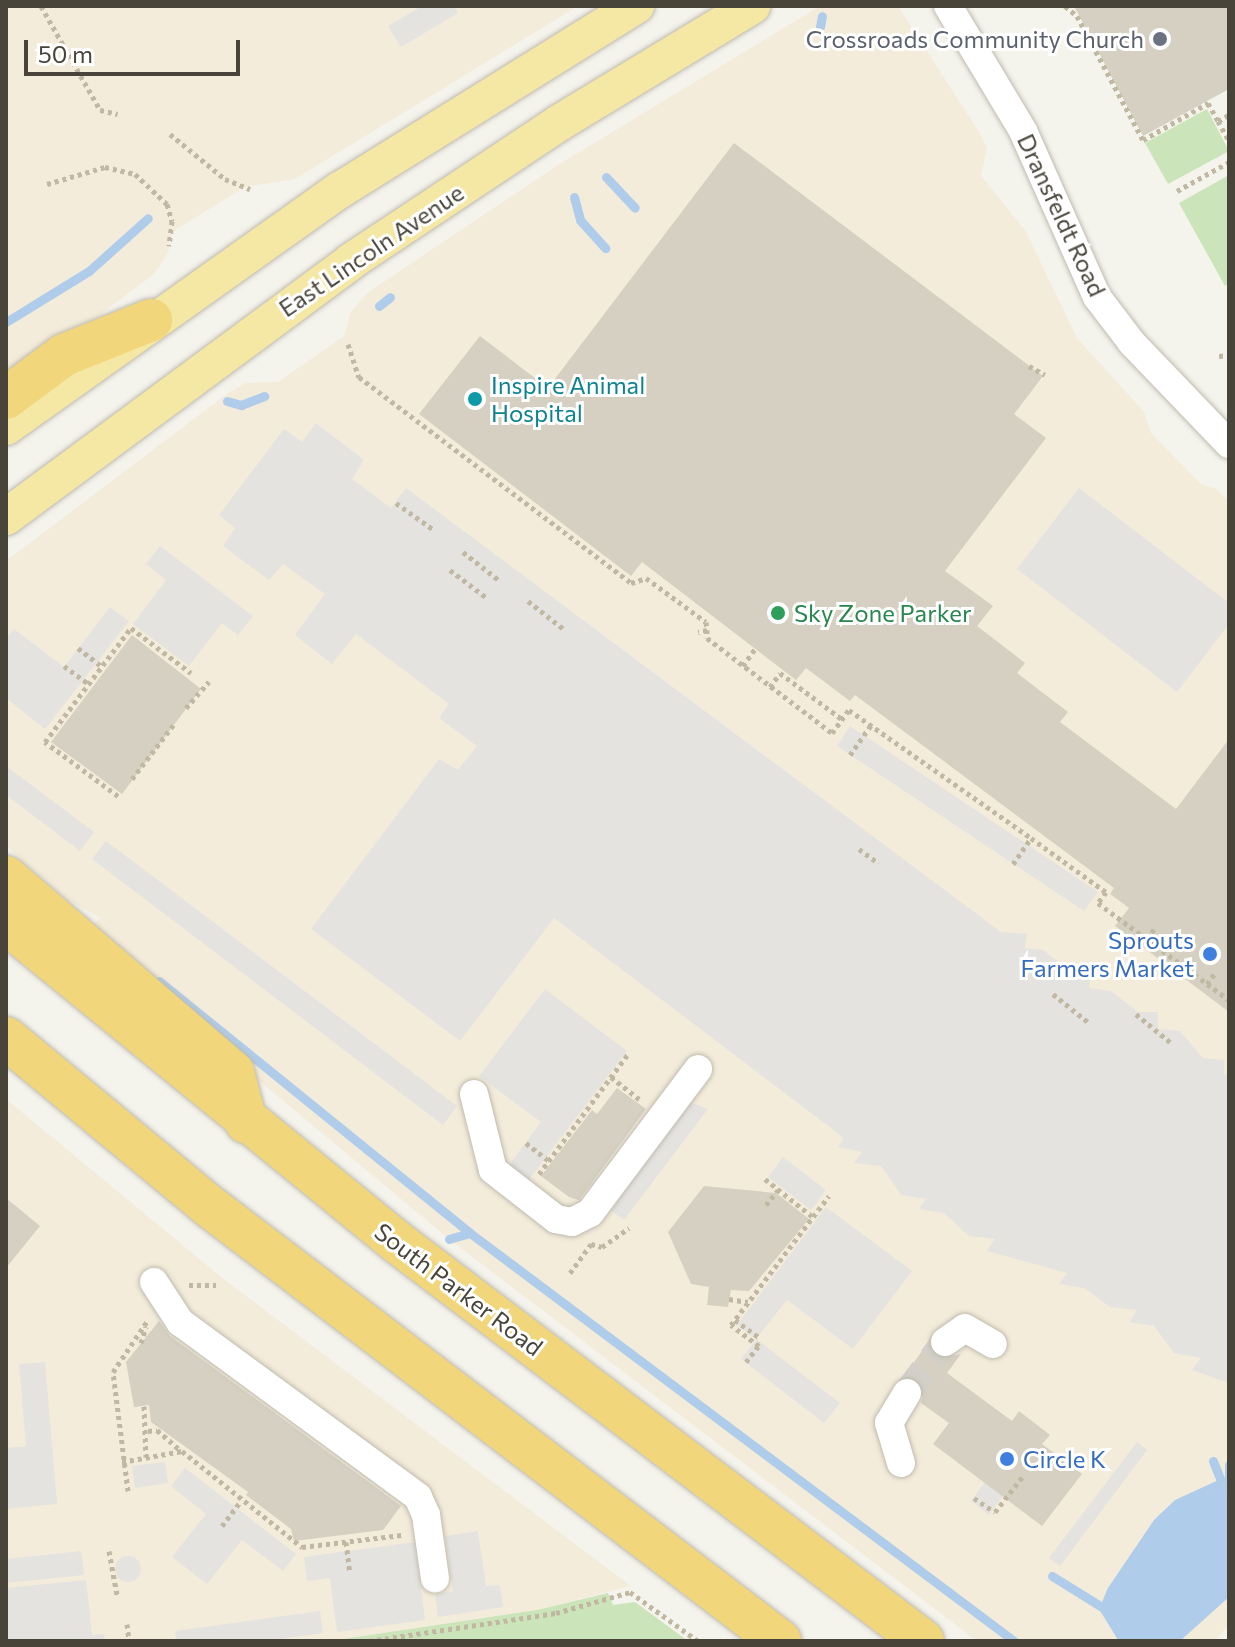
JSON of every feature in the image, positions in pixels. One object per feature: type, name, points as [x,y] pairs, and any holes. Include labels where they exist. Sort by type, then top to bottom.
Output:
[{"type":"highway","points":[[6,398],[64,355],[151,320]]},
{"type":"highway","points":[[6,877],[233,1072],[246,1122]]},
{"type":"highway","name":"South Parker Road","points":[[6,923],[246,1122],[923,1641]]},
{"type":"highway","points":[[6,1038],[213,1209],[780,1641]]},
{"type":"main road","points":[[6,427],[151,320],[387,160],[636,6]]},
{"type":"main road","name":"East Lincoln Avenue","points":[[6,517],[350,262],[559,123],[752,6]]},
{"type":"street","name":"Dransfeldt Road","points":[[948,6],[1023,131],[1097,297],[1132,343],[1229,444]]},
{"type":"street","points":[[474,1094],[493,1170],[556,1219],[572,1222],[590,1213],[698,1069]]},
{"type":"street","points":[[167,1286],[180,1322],[418,1497],[426,1515],[435,1578]]},
{"type":"street","points":[[945,1342],[965,1328],[993,1344]]},
{"type":"street","points":[[901,1463],[889,1423],[907,1393]]},
{"type":"path","points":[[41,6],[100,110],[118,114]]},
{"type":"path","points":[[1065,6],[1077,16],[1143,140],[1208,103],[1229,141]]},
{"type":"path","points":[[1218,121],[1229,115]]},
{"type":"path","points":[[170,134],[225,179],[250,189]]},
{"type":"path","points":[[1177,191],[1229,162]]},
{"type":"path","points":[[47,184],[105,167],[135,174],[167,204],[172,221],[169,246]]},
{"type":"path","points":[[348,344],[359,377],[631,583],[646,578],[706,622],[707,638],[832,733],[849,710],[1106,892],[1098,903],[1227,998],[1218,1006]]},
{"type":"path","points":[[1219,356],[1229,355]]},
{"type":"path","points":[[1029,366],[1045,375]]},
{"type":"path","points":[[396,503],[434,530]]},
{"type":"path","points":[[463,552],[500,581]]},
{"type":"path","points":[[450,570],[487,598]]},
{"type":"path","points":[[528,601],[565,630]]},
{"type":"path","points":[[118,796],[45,742],[131,628],[191,673]]},
{"type":"path","points":[[698,632],[707,630]]},
{"type":"path","points":[[78,648],[102,667]]},
{"type":"path","points":[[743,666],[755,649]]},
{"type":"path","points":[[723,661],[728,655]]},
{"type":"path","points":[[64,666],[89,684]]},
{"type":"path","points":[[770,687],[780,673],[842,719]]},
{"type":"path","points":[[186,708],[209,682]]},
{"type":"path","points":[[132,779],[157,756],[174,724]]},
{"type":"path","points":[[850,755],[871,725]]},
{"type":"path","points":[[1013,864],[1031,838]]},
{"type":"path","points":[[859,849],[878,863]]},
{"type":"path","points":[[1147,939],[1155,928]]},
{"type":"path","points":[[1156,959],[1163,951]]},
{"type":"path","points":[[1207,984],[1215,973]]},
{"type":"path","points":[[1053,994],[1088,1022]]},
{"type":"path","points":[[1136,1014],[1171,1043]]},
{"type":"path","points":[[549,1186],[537,1177],[566,1143],[629,1053]]},
{"type":"path","points":[[611,1077],[639,1099]]},
{"type":"path","points":[[526,1143],[549,1161]]},
{"type":"path","points":[[765,1179],[813,1217]]},
{"type":"path","points":[[766,1205],[778,1190]]},
{"type":"path","points":[[746,1362],[759,1342],[731,1325],[829,1196]]},
{"type":"path","points":[[570,1273],[591,1244]]},
{"type":"path","points":[[167,1286],[216,1285]]},
{"type":"path","points":[[729,1299],[749,1302]]},
{"type":"path","points":[[128,1491],[113,1372],[155,1314]]},
{"type":"path","points":[[141,1343],[149,1329],[144,1326]]},
{"type":"path","points":[[144,1406],[148,1431]]},
{"type":"path","points":[[146,1457],[141,1432],[157,1430],[244,1497],[222,1526]]},
{"type":"path","points":[[122,1462],[182,1451]]},
{"type":"path","points":[[974,1498],[995,1512],[1023,1476]]},
{"type":"path","points":[[241,1501],[302,1547],[413,1534]]},
{"type":"path","points":[[346,1542],[350,1573]]},
{"type":"path","points":[[109,1551],[117,1595]]},
{"type":"path","points":[[369,1641],[556,1613],[630,1592],[698,1641]]},
{"type":"path","points":[[127,1624],[129,1641]]},
{"type":"shaded area","points":[[6,6],[578,6],[295,179],[245,187],[172,232],[168,253],[154,274],[6,386]]},
{"type":"shaded area","points":[[422,6],[454,6],[458,13],[401,47],[388,26]]},
{"type":"shaded area","points":[[820,6],[898,6],[979,132],[987,148],[981,176],[1025,230],[1077,338],[1144,412],[1151,433],[1202,485],[1215,488],[1229,501],[1229,1625],[1215,1641],[977,1641],[449,1239],[84,935],[100,918],[67,899],[6,846],[6,561],[228,393],[246,383],[278,382],[344,336],[351,312],[367,293],[558,165]]},
{"type":"shaded area","points":[[316,423],[364,460],[352,479],[391,508],[406,488],[1001,932],[1027,934],[1025,948],[1043,950],[1070,971],[1091,975],[1089,988],[1111,991],[1138,1012],[1158,1012],[1158,1029],[1180,1031],[1203,1058],[1224,1060],[1224,1074],[1229,1075],[1229,1383],[1192,1370],[1201,1358],[1174,1353],[1154,1326],[1129,1322],[1137,1310],[1110,1307],[1084,1288],[1059,1284],[1067,1273],[987,1251],[995,1239],[969,1236],[944,1213],[919,1209],[926,1199],[901,1195],[881,1166],[854,1163],[862,1152],[838,1147],[844,1138],[554,918],[460,1041],[311,929],[439,759],[458,770],[477,746],[439,718],[449,704],[356,634],[332,664],[295,635],[325,594],[283,564],[269,580],[223,546],[235,528],[219,515],[284,429],[302,442]]},
{"type":"shaded area","points":[[1079,488],[1229,603],[1229,624],[1177,692],[1017,569]]},
{"type":"shaded area","points":[[160,546],[253,616],[238,635],[222,623],[189,666],[133,624],[166,580],[146,564]]},
{"type":"shaded area","points":[[110,607],[129,621],[45,729],[6,698],[6,639],[14,629],[64,667]]},
{"type":"shaded area","points":[[850,726],[1098,892],[1084,911],[837,746]]},
{"type":"shaded area","points":[[6,766],[94,832],[80,851],[6,795]]},
{"type":"shaded area","points":[[106,841],[457,1106],[443,1125],[92,859]]},
{"type":"shaded area","points":[[545,989],[627,1051],[528,1181],[508,1166],[541,1122],[479,1076]]},
{"type":"shaded area","points":[[6,1099],[226,1281],[631,1586],[537,1610],[330,1641],[6,1641]]},
{"type":"shaded area","points":[[690,1102],[708,1109],[624,1220],[608,1208]]},
{"type":"shaded area","points":[[783,1157],[826,1190],[811,1210],[768,1177]]},
{"type":"shaded area","points":[[826,1207],[912,1271],[853,1349],[787,1300],[756,1339],[737,1325]]},
{"type":"shaded area","points":[[756,1339],[840,1403],[824,1423],[741,1359]]},
{"type":"shaded area","points":[[45,1362],[57,1504],[6,1509],[6,1448],[26,1446],[19,1364]]},
{"type":"shaded area","points":[[1137,1442],[1147,1450],[1060,1566],[1049,1558]]},
{"type":"shaded area","points":[[165,1462],[168,1483],[135,1488],[132,1466]]},
{"type":"shaded area","points":[[185,1468],[296,1554],[283,1571],[242,1540],[207,1584],[172,1557],[206,1514],[171,1486]]},
{"type":"shaded area","points":[[985,1482],[1003,1496],[989,1515],[971,1501]]},
{"type":"shaded area","points":[[478,1531],[486,1586],[500,1585],[503,1607],[438,1617],[435,1594],[453,1591],[445,1536]]},
{"type":"shaded area","points":[[415,1542],[425,1620],[337,1632],[330,1578],[307,1581],[304,1557]]},
{"type":"shaded area","points":[[81,1551],[84,1575],[6,1583],[6,1559]]},
{"type":"shaded area","points":[[128,1556],[137,1560],[141,1569],[137,1578],[128,1582],[119,1578],[115,1569],[119,1560]]},
{"type":"shaded area","points":[[86,1580],[92,1635],[104,1634],[105,1641],[6,1641],[6,1588]]},
{"type":"shaded area","points":[[320,1611],[323,1633],[266,1641],[176,1641],[175,1631]]},
{"type":"green space","points":[[1207,109],[1229,151],[1168,184],[1145,143]]},
{"type":"green space","points":[[1229,175],[1229,283],[1225,286],[1179,203]]},
{"type":"green space","points":[[608,1593],[613,1605],[635,1602],[688,1641],[330,1641],[537,1610]]},
{"type":"water","points":[[1223,1478],[1229,1481],[1229,1597],[1180,1641],[1118,1640],[1099,1609],[1108,1588],[1154,1520],[1175,1500]]},
{"type":"building","name":"Crossroads Community Church","points":[[1074,6],[1229,6],[1229,89],[1143,136]]},
{"type":"building","points":[[734,143],[1043,376],[1014,414],[1046,438],[945,571],[993,606],[977,626],[1025,663],[1017,673],[1068,712],[1060,722],[1176,809],[1229,739],[1229,1012],[1115,926],[1129,908],[1110,894],[1114,888],[855,695],[850,701],[806,668],[796,680],[642,562],[631,576],[419,414],[480,336],[548,388]]},
{"type":"building","points":[[132,635],[201,689],[122,794],[51,742]]},
{"type":"building","points":[[617,1088],[646,1109],[579,1200],[569,1197],[541,1176],[592,1110],[597,1114]]},
{"type":"building","points":[[704,1186],[776,1193],[809,1219],[749,1291],[731,1290],[728,1307],[707,1305],[709,1287],[691,1284],[668,1232]]},
{"type":"building","points":[[6,1198],[40,1226],[6,1268]]},
{"type":"building","points":[[159,1321],[170,1336],[401,1506],[383,1530],[294,1541],[291,1529],[246,1495],[248,1492],[151,1422],[149,1405],[134,1407],[126,1362]]},
{"type":"building","name":"Circle K","points":[[928,1343],[939,1358],[961,1354],[947,1373],[1012,1421],[1019,1411],[1050,1435],[1042,1444],[1082,1474],[1042,1526],[933,1444],[949,1423],[921,1403],[924,1392],[916,1379],[903,1377]]},
{"type":"waterway","points":[[820,27],[822,16]]},
{"type":"waterway","points":[[606,177],[635,208]]},
{"type":"waterway","points":[[574,197],[580,220],[605,248]]},
{"type":"waterway","points":[[6,322],[89,271],[148,218]]},
{"type":"waterway","points":[[379,306],[390,297]]},
{"type":"waterway","points":[[227,401],[241,405],[264,396]]},
{"type":"waterway","points":[[159,981],[470,1233],[1014,1641]]},
{"type":"waterway","points":[[449,1239],[470,1233]]},
{"type":"waterway","points":[[1213,1461],[1224,1488]]},
{"type":"waterway","points":[[1229,1465],[1229,1481]]},
{"type":"waterway","points":[[1052,1576],[1110,1612]]},
{"type":"tunnel","points":[[907,1393],[945,1342]]},
{"type":"place","name":"Crossroads Community Church","points":[[1160,39]]},
{"type":"place","name":"Inspire Animal Hospital","points":[[475,399]]},
{"type":"place","name":"Sky Zone Parker","points":[[778,613]]},
{"type":"place","name":"Sprouts Farmers Market","points":[[1210,954]]},
{"type":"place","name":"Circle K","points":[[1007,1459]]}]
